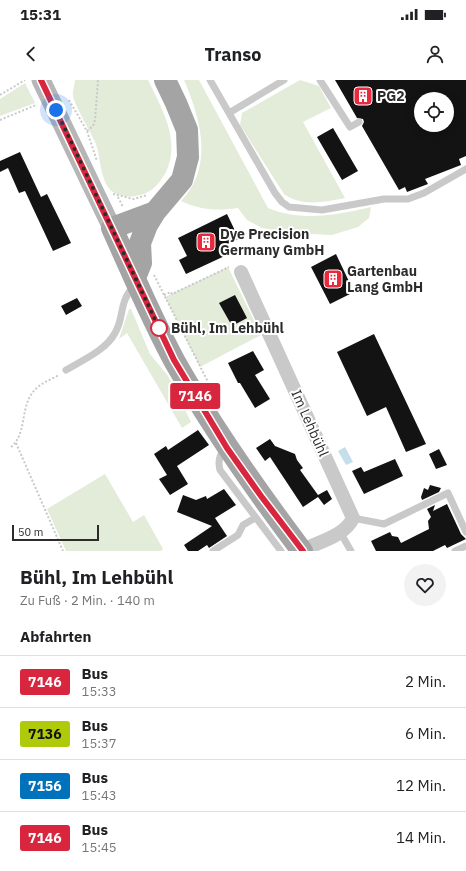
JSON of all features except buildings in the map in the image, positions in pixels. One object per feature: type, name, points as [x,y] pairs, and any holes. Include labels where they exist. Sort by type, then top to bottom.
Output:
[{"type":"main road","points":[[112,228],[152,203],[182,180],[188,158],[187,130],[176,103],[164,80]]},
{"type":"main road","points":[[42,91],[112,228],[141,277],[174,360],[227,448],[295,551]]},
{"type":"main road","points":[[141,277],[140,243],[147,224],[152,203]]},
{"type":"street","name":"Im Lehbühl","points":[[241,272],[353,518]]},
{"type":"street","points":[[295,551],[340,532],[350,526],[353,518]]},
{"type":"lane","points":[[210,80],[275,193],[282,202],[289,206],[322,210],[384,199],[408,199],[424,193],[466,169]]},
{"type":"lane","points":[[229,113],[284,80]]},
{"type":"lane","points":[[320,80],[350,127],[359,122]]},
{"type":"lane","points":[[66,370],[107,344],[116,333],[120,321],[121,307],[127,293],[141,277]]},
{"type":"lane","points":[[227,448],[222,451],[219,459],[220,470],[255,518],[295,551]]},
{"type":"lane","points":[[353,518],[384,524],[448,493],[466,532]]},
{"type":"lane","points":[[213,551],[238,536],[243,525],[255,518]]},
{"type":"lane","points":[[340,532],[351,551]]},
{"type":"lane","points":[[455,551],[466,546]]},
{"type":"path","points":[[0,95],[25,80]]},
{"type":"path","points":[[87,131],[93,126],[95,120],[98,80]]},
{"type":"path","points":[[0,120],[42,91]]},
{"type":"path","points":[[118,197],[152,203]]},
{"type":"path","points":[[164,295],[171,292],[172,294],[228,267],[241,272]]},
{"type":"path","points":[[141,277],[164,295],[210,386]]},
{"type":"path","points":[[11,447],[16,443],[32,392],[66,370]]},
{"type":"path","points":[[16,443],[63,551]]},
{"type":"green space","points":[[75,80],[148,80],[164,113],[171,136],[170,160],[166,172],[154,188],[144,194],[124,196],[116,194],[107,185],[102,172],[96,144],[74,99],[73,92]]},
{"type":"green space","points":[[184,80],[199,80],[268,208],[294,215],[319,216],[332,215],[371,207],[369,218],[358,227],[332,235],[293,233],[262,228],[247,220],[238,208],[209,209],[181,201],[191,187],[198,173],[201,158],[199,127]]},
{"type":"green space","points":[[300,80],[319,86],[331,108],[303,122],[345,198],[322,202],[306,202],[298,201],[284,194],[240,125],[242,113]]},
{"type":"green space","points":[[25,83],[35,103],[0,116],[0,99]]},
{"type":"green space","points":[[228,267],[261,335],[200,367],[165,297]]},
{"type":"green space","points":[[129,309],[131,309],[150,354],[168,376],[191,422],[182,428],[127,333],[119,339]]},
{"type":"green space","points":[[105,474],[133,522],[144,515],[163,549],[161,551],[66,551],[47,509]]},
{"type":"water","points":[[345,447],[353,462],[346,465],[338,451]]},
{"type":"bus line","name":"7146","points":[[41,80],[174,360],[227,448],[303,551]]},
{"type":"place","name":"PG2","points":[[363,96]]},
{"type":"place","name":"Dye Precision Germany GmbH","points":[[206,242]]},
{"type":"place","name":"Gartenbau Lang GmbH","points":[[333,279]]},
{"type":"place","name":"Bühl, Im Lehbühl","points":[[159,328]]},
{"type":"route","points":[[56,110],[159,328]]}]
